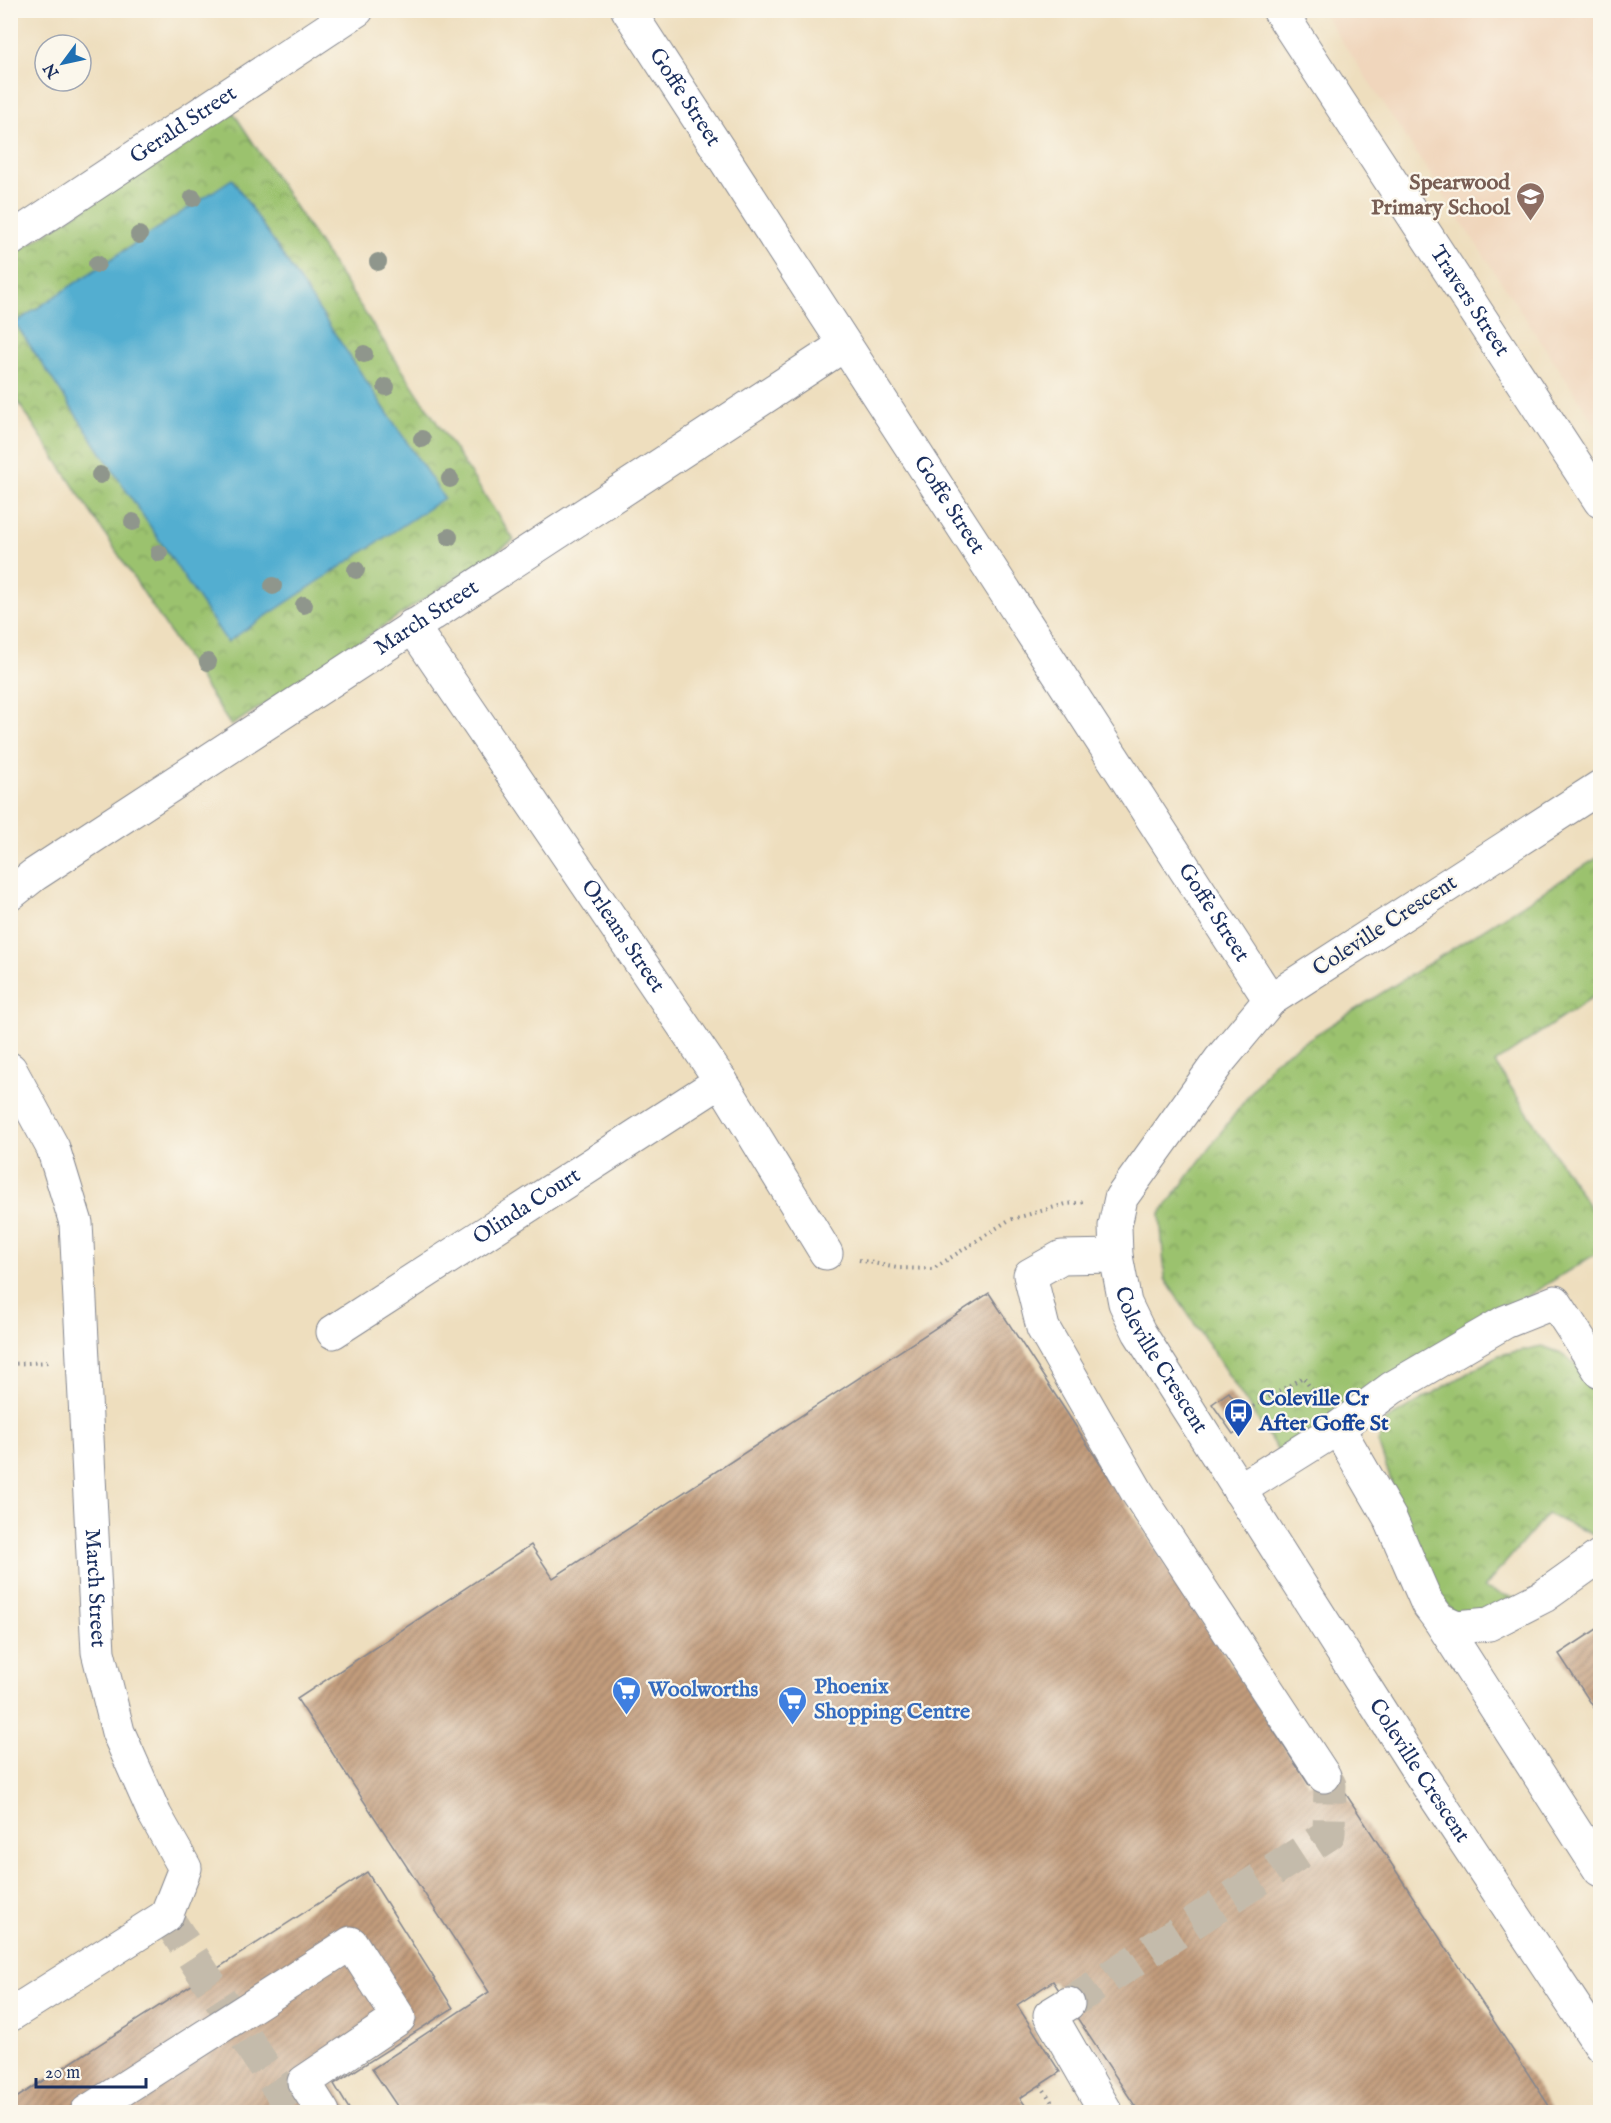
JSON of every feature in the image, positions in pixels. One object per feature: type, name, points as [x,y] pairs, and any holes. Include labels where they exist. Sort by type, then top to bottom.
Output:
[{"type":"street","name":"Gerald Street","points":[[10,240],[357,10]]},
{"type":"street","name":"Goffe Street","points":[[628,10],[1270,1000]]},
{"type":"street","name":"Travers Street","points":[[1279,10],[1600,501]]},
{"type":"street","name":"March Street","points":[[10,894],[33,875],[844,345]]},
{"type":"street","name":"Orleans Street","points":[[412,626],[721,1082],[826,1253]]},
{"type":"street","name":"Coleville Crescent","points":[[1600,787],[1270,1000],[1220,1060],[1121,1198],[1115,1226],[1116,1256],[1125,1303],[1139,1332],[1434,1795],[1600,2045]]},
{"type":"street","name":"March Street","points":[[10,1069],[53,1148],[76,1223],[98,1652],[118,1732],[155,1815],[184,1868],[166,1916],[10,2015]]},
{"type":"street","name":"Olinda Court","points":[[333,1332],[721,1082]]},
{"type":"street","points":[[1116,1256],[1062,1257],[1030,1275],[1043,1328],[1137,1492],[1324,1776]]},
{"type":"street","points":[[1239,1490],[1338,1428],[1392,1388],[1505,1322],[1555,1302],[1600,1371]]},
{"type":"street","points":[[1338,1428],[1390,1518],[1427,1603],[1600,1870]]},
{"type":"street","points":[[1439,1619],[1457,1627],[1489,1624],[1544,1596],[1600,1556]]},
{"type":"street","points":[[87,2112],[351,1943],[399,2018],[304,2082],[324,2112]]},
{"type":"street","points":[[1068,2004],[1050,2015],[1106,2112]]},
{"type":"path","points":[[826,1253],[897,1268],[933,1269],[1009,1220],[1066,1204],[1121,1198]]},
{"type":"path","points":[[1243,1413],[1303,1377],[1338,1428]]},
{"type":"path","points":[[1041,2085],[1058,2112]]},
{"type":"shaded area","name":"Spearwood Primary School","points":[[1322,11],[1600,11],[1600,431]]},
{"type":"green space","points":[[233,112],[514,540],[231,726],[11,391],[11,256]]},
{"type":"green space","points":[[1600,856],[1600,992],[1495,1063],[1600,1223],[1600,1251],[1279,1452],[1165,1279],[1160,1214],[1275,1060]]},
{"type":"green space","points":[[1542,1346],[1558,1352],[1582,1368],[1600,1396],[1600,1538],[1547,1514],[1484,1588],[1520,1600],[1461,1622],[1442,1598],[1405,1523],[1378,1442],[1385,1421],[1499,1355]]},
{"type":"water","points":[[232,179],[444,498],[227,642],[15,323]]},
{"type":"building","name":"Phoenix Shopping Centre","points":[[989,1293],[1309,1785],[1331,1771],[1553,2112],[1139,2112],[1053,1981],[1017,2005],[1060,2072],[1020,2098],[1030,2112],[401,2112],[372,2069],[489,1992],[297,1699],[531,1545],[553,1578]]},
{"type":"building","points":[[1229,1392],[1250,1422],[1233,1434],[1212,1404]]},
{"type":"building","points":[[1600,1627],[1600,1717],[1559,1654]]},
{"type":"building","points":[[367,1872],[453,2008],[334,2084],[351,2112],[10,2112],[10,2102]]},
{"type":"tunnel","points":[[1068,2004],[1329,1834],[1330,1785],[1324,1776]]},
{"type":"tunnel","points":[[166,1916],[294,2112]]},
{"type":"place","name":"Spearwood Primary School","points":[[1531,222]]},
{"type":"place","name":"Coleville Cr After Goffe St","points":[[1238,1438]]},
{"type":"place","name":"Woolworths","points":[[627,1716]]},
{"type":"place","name":"Phoenix Shopping Centre","points":[[793,1726]]}]
